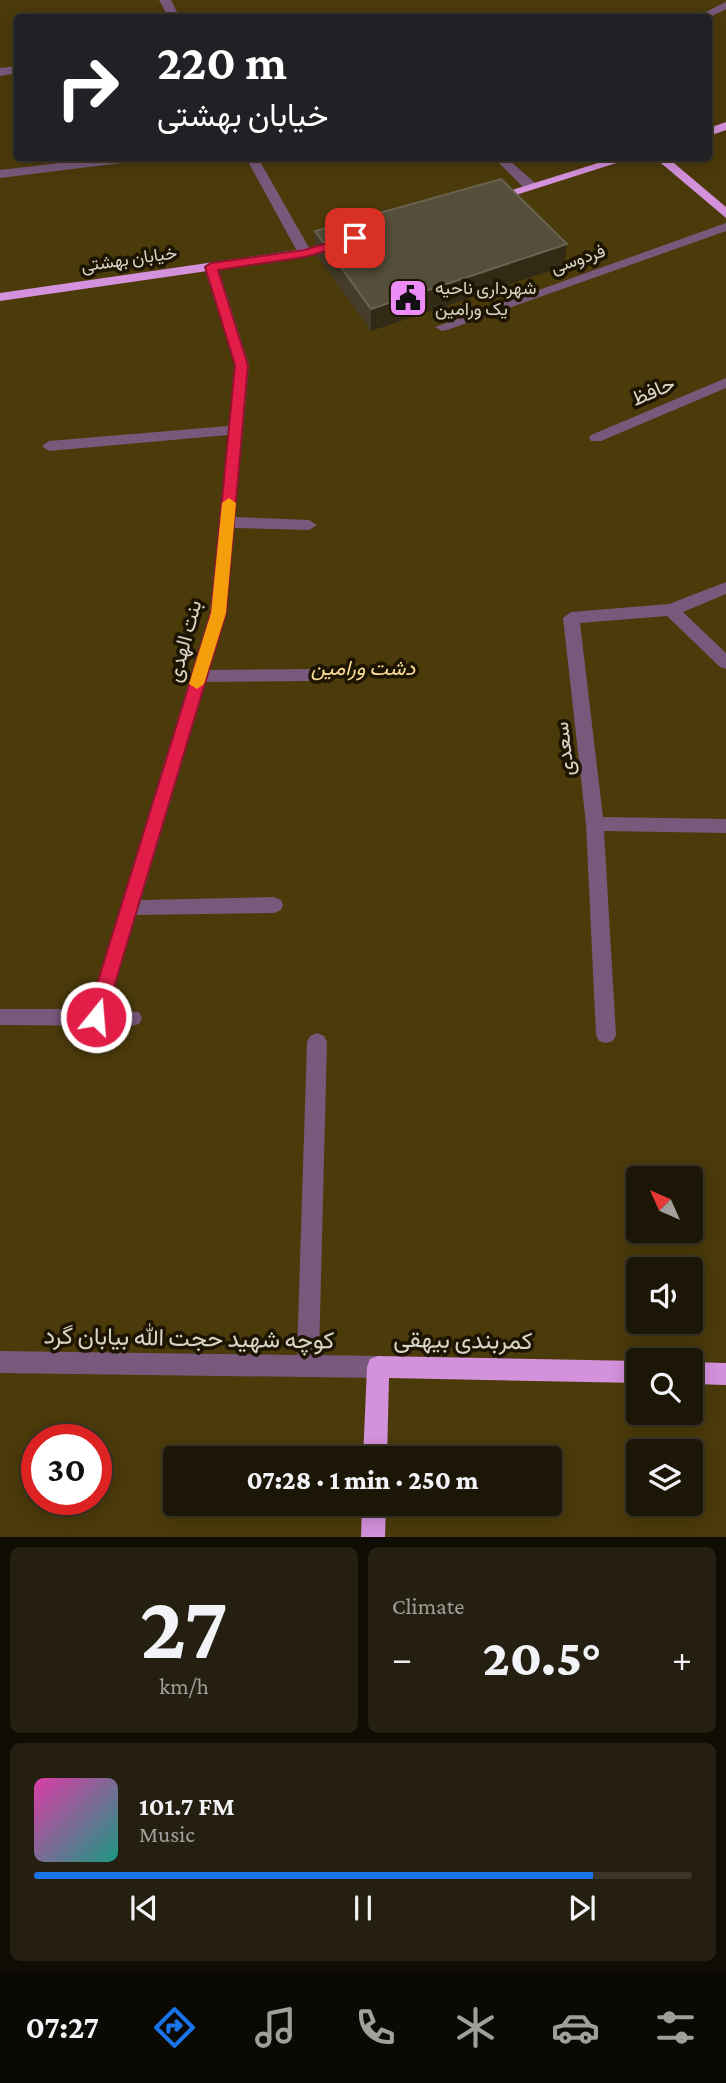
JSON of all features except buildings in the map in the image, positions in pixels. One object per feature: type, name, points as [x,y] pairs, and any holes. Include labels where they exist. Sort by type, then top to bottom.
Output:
[{"type":"main road","points":[[477,202],[616,161]]},
{"type":"main road","points":[[664,161],[726,214]]},
{"type":"main road","name":"خیابان بهشتی","points":[[0,298],[305,253],[345,241]]},
{"type":"main road","name":"کمربندی بیهقی","points":[[375,1446],[378,1367],[626,1372]]},
{"type":"main road","points":[[703,1373],[726,1374]]},
{"type":"main road","points":[[373,1537],[374,1516]]},
{"type":"street","points":[[707,14],[726,5]]},
{"type":"street","points":[[0,174],[106,161]]},
{"type":"street","points":[[254,161],[305,253]]},
{"type":"street","points":[[503,161],[530,186]]},
{"type":"street","name":"فردوسی","points":[[442,327],[726,227]]},
{"type":"street","name":"بنت الهدی","points":[[96,1017],[218,613],[242,365],[211,267]]},
{"type":"street","name":"حافظ","points":[[596,438],[726,383]]},
{"type":"street","points":[[49,446],[235,430]]},
{"type":"street","points":[[227,523],[309,525]]},
{"type":"street","name":"سعدی","points":[[606,1035],[596,824],[571,618],[671,610],[726,588]]},
{"type":"street","points":[[671,610],[726,663]]},
{"type":"street","points":[[199,676],[313,675]]},
{"type":"street","points":[[596,824],[726,826]]},
{"type":"street","points":[[129,908],[274,905]]},
{"type":"street","points":[[0,1017],[132,1018]]},
{"type":"street","points":[[308,1366],[317,1042]]},
{"type":"street","name":"کوچه شهید حجت الله بیابان گرد","points":[[0,1362],[378,1367]]},
{"type":"green space","name":"دشت ورامین","points":[[0,0],[726,0],[726,1537],[0,1537]]},
{"type":"slow traffic","points":[[197,684],[218,613],[229,503]]},
{"type":"place","name":"شهرداری ناحیه یک ورامین","points":[[408,298]]},
{"type":"route","points":[[96,1017],[218,613],[242,365],[211,267],[305,253],[355,238]]}]
